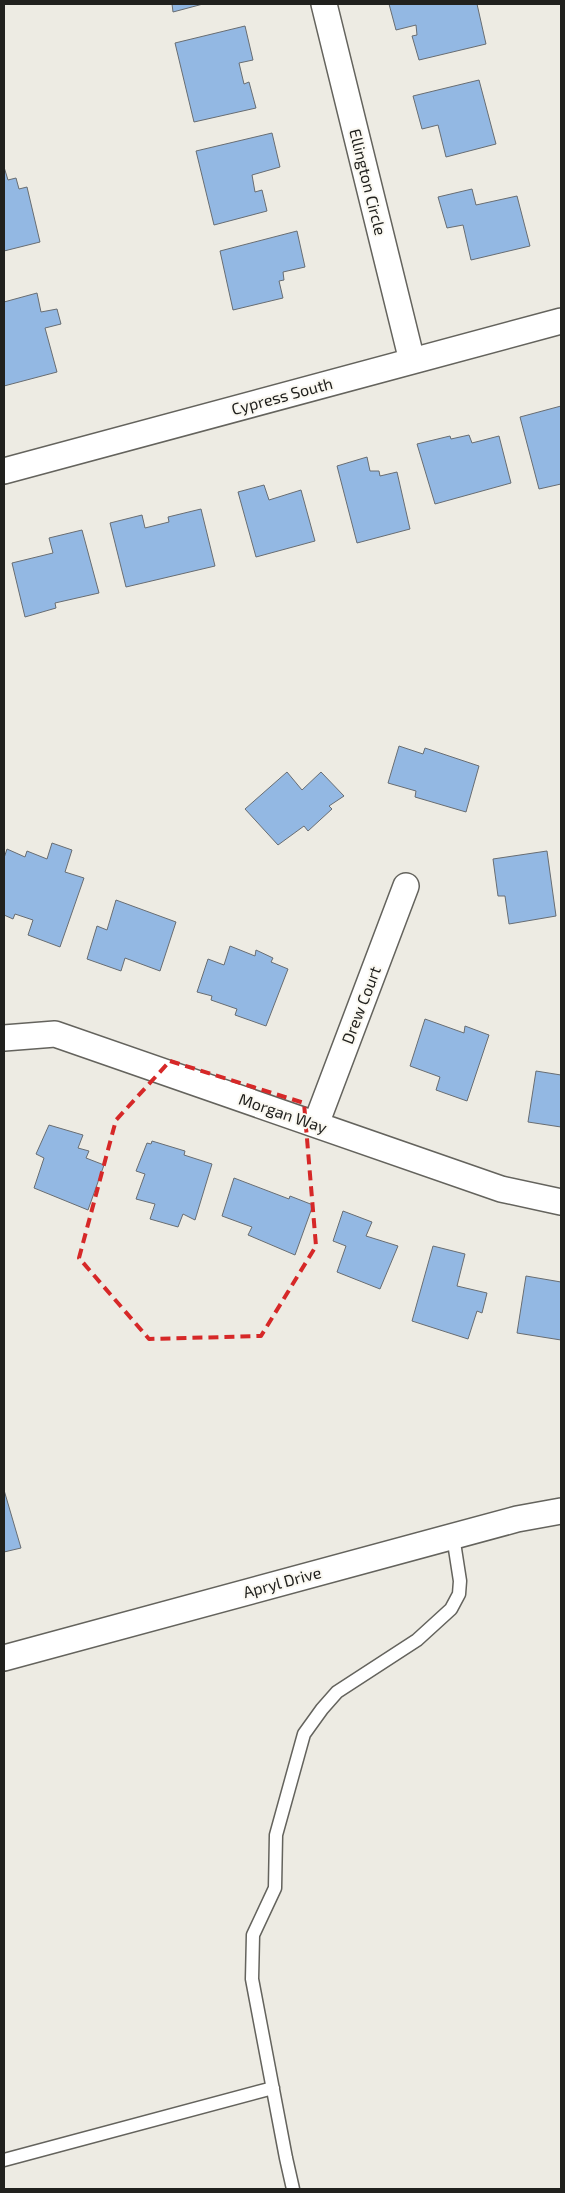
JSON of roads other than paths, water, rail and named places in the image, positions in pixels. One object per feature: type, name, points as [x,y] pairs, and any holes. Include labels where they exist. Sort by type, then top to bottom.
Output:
[{"type":"street","name":"Ellington Circle","points":[[324,4],[412,361]]},
{"type":"street","name":"Cypress South","points":[[4,471],[561,321]]},
{"type":"street","name":"Drew Court","points":[[316,1124],[406,886]]},
{"type":"street","name":"Morgan Way","points":[[4,1038],[55,1034],[502,1189],[561,1202]]},
{"type":"street","name":"Apryl Drive","points":[[4,1658],[517,1519],[561,1512]]},
{"type":"lane","points":[[293,2189],[252,1979],[253,1936],[275,1888],[276,1835],[304,1734],[337,1692],[417,1640],[451,1609],[459,1594],[460,1581],[453,1536]]},
{"type":"lane","points":[[4,2160],[273,2088]]}]
